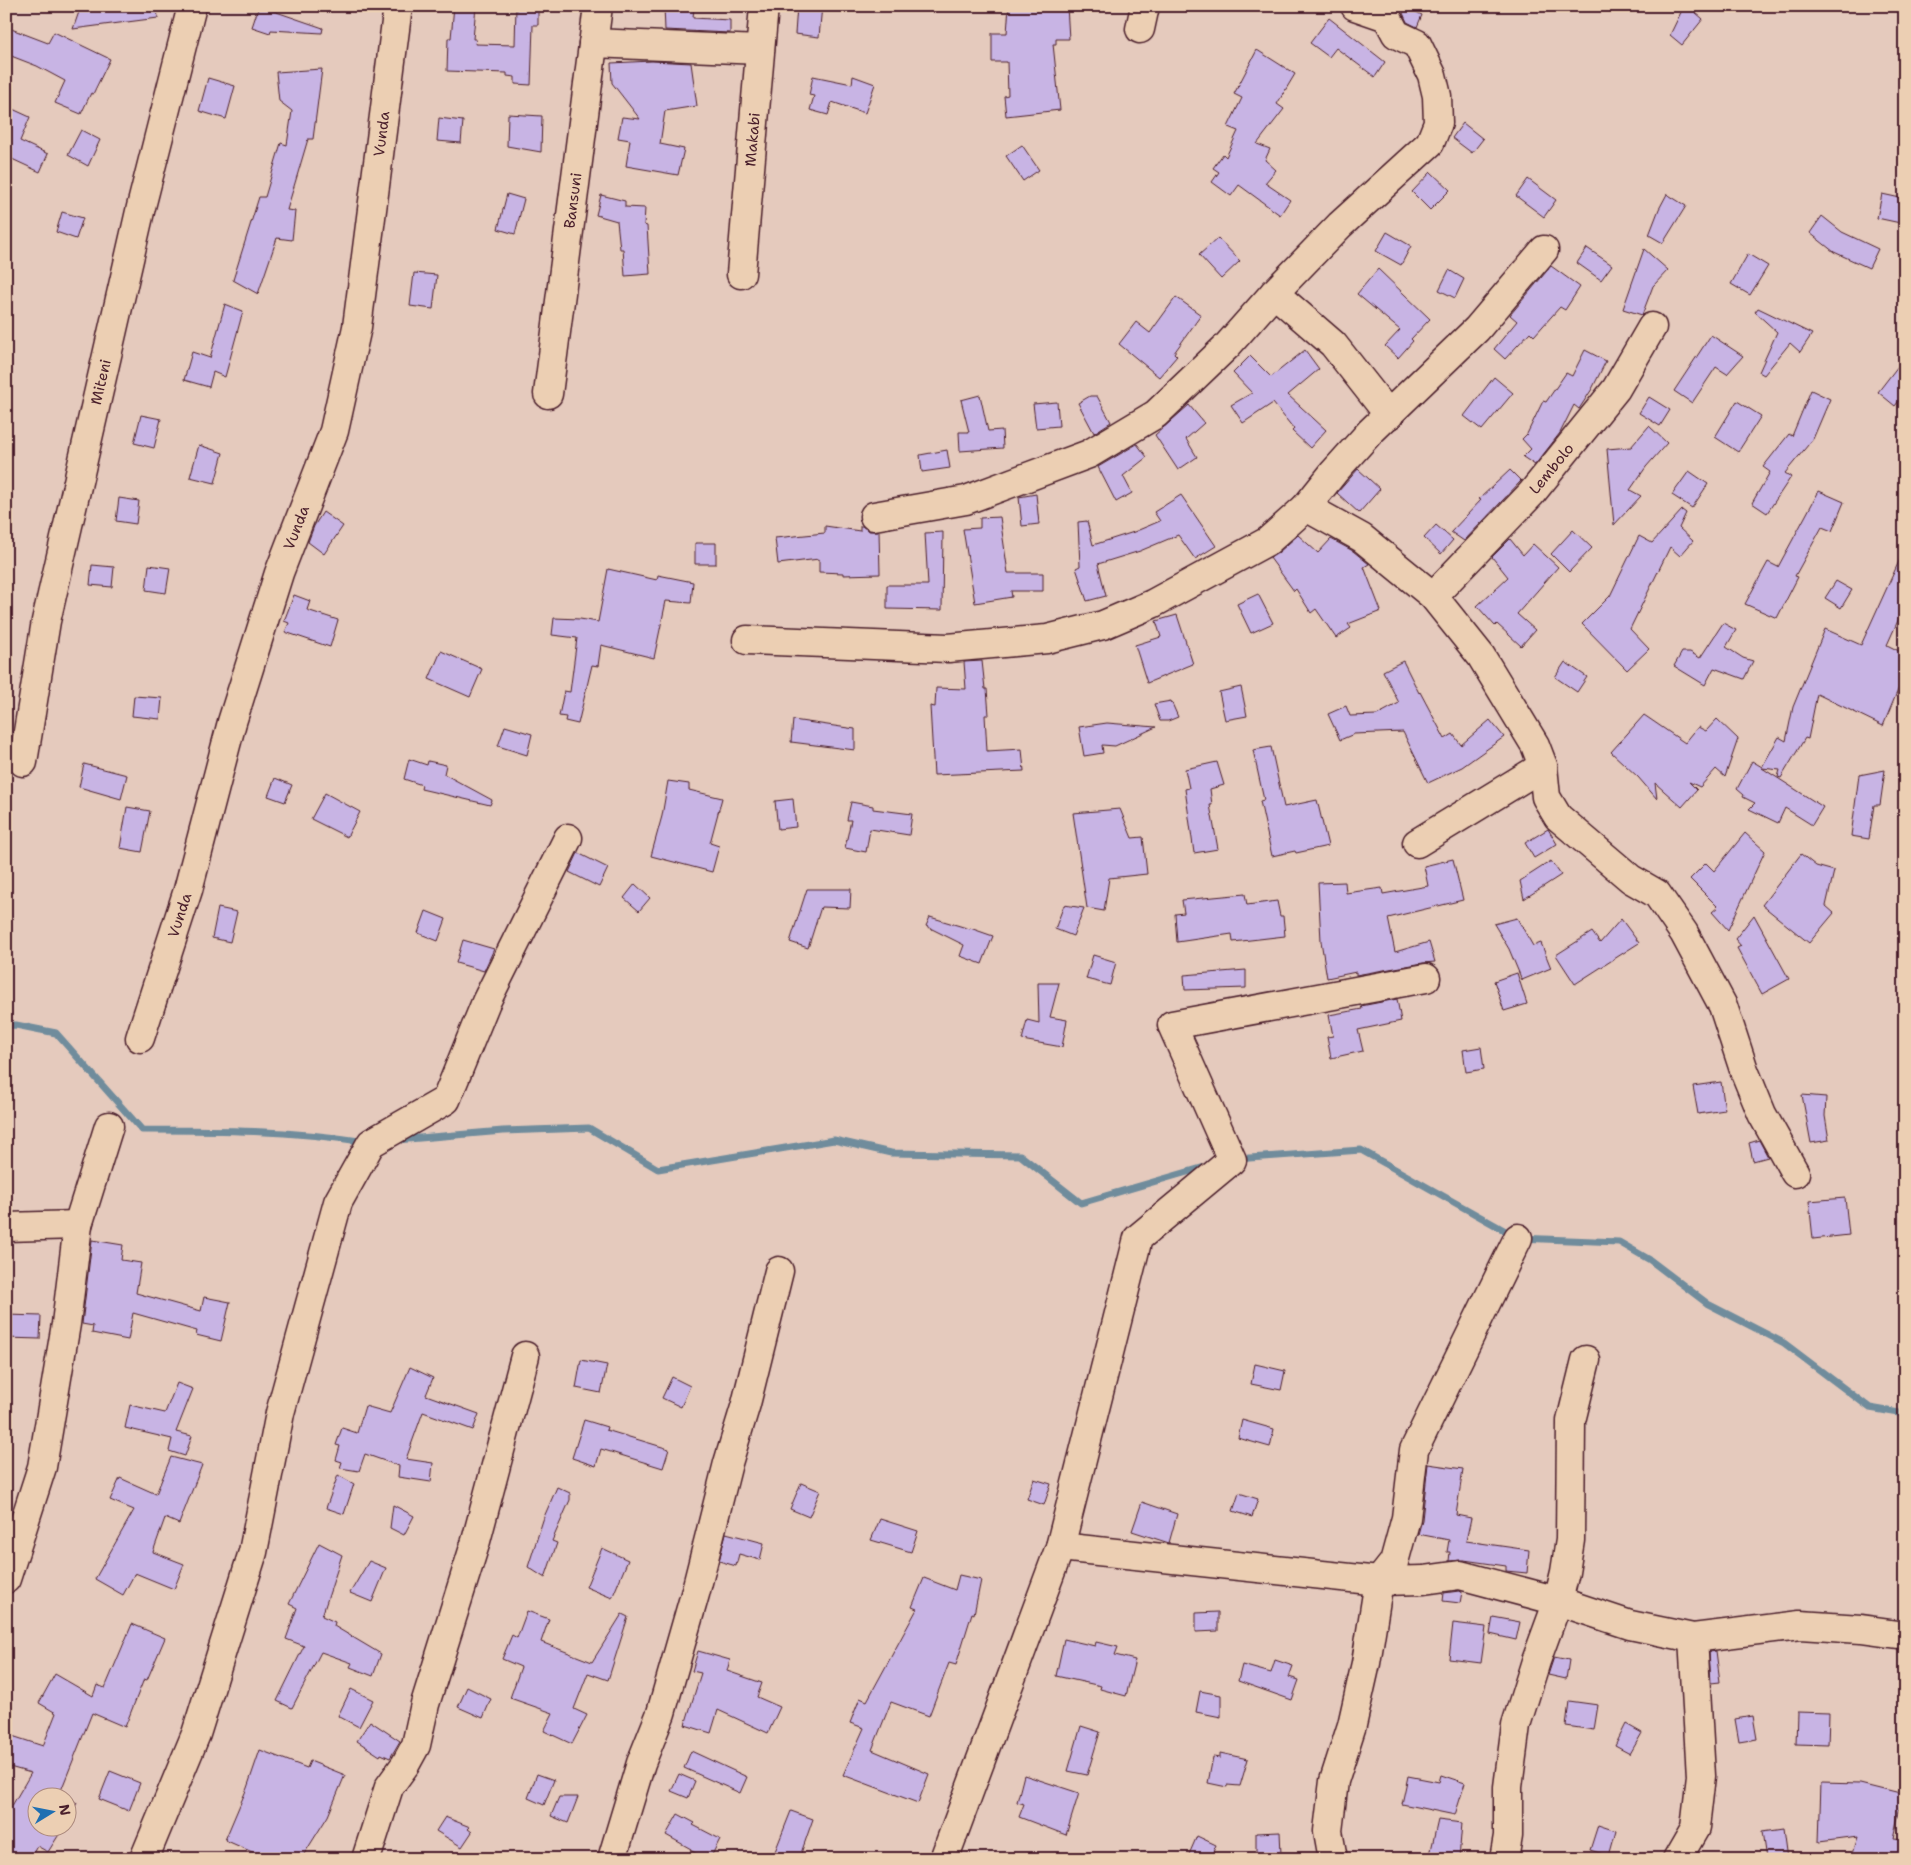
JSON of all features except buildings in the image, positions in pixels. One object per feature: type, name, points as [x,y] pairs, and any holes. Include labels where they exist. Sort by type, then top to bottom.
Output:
[{"type":"street","name":"Miteni","points":[[23,762],[46,621],[141,207],[192,6]]},
{"type":"street","name":"Vunda","points":[[140,1038],[188,890],[232,722],[279,573],[334,431],[358,327],[398,6]]},
{"type":"street","name":"Bansuni","points":[[548,394],[598,6]]},
{"type":"street","name":"Makabi","points":[[741,274],[764,6]]},
{"type":"street","points":[[874,516],[966,500],[1089,454],[1156,414],[1227,346],[1274,293],[1340,225],[1430,143],[1438,122],[1438,96],[1432,75],[1417,44],[1396,34],[1387,17],[1355,6]]},
{"type":"street","points":[[593,43],[760,50]]},
{"type":"street","points":[[747,640],[948,648],[1047,639],[1103,625],[1152,604],[1268,541],[1306,507],[1346,459],[1477,329],[1544,250]]},
{"type":"street","points":[[1274,293],[1333,344],[1389,415]]},
{"type":"street","name":"Lembolo","points":[[1433,596],[1531,494],[1616,389],[1652,327]]},
{"type":"street","points":[[1306,507],[1362,538],[1433,596],[1481,656],[1535,745],[1543,766],[1546,796],[1558,818],[1631,879],[1657,894],[1684,933],[1723,1006],[1744,1070],[1762,1114],[1796,1173]]},
{"type":"street","points":[[1417,844],[1543,766]]},
{"type":"street","points":[[144,1859],[196,1734],[253,1552],[280,1414],[338,1202],[371,1143],[446,1100],[486,1002],[568,838]]},
{"type":"street","points":[[944,1859],[1060,1547],[1138,1238],[1232,1160],[1172,1025],[1426,978]]},
{"type":"street","points":[[6,1579],[42,1467],[66,1324],[78,1225],[109,1126]]},
{"type":"street","points":[[6,1227],[78,1225]]},
{"type":"street","points":[[1332,1859],[1328,1831],[1334,1781],[1352,1725],[1366,1663],[1379,1581],[1394,1562],[1406,1518],[1414,1450],[1518,1238]]},
{"type":"street","points":[[612,1859],[641,1763],[661,1713],[695,1594],[728,1463],[746,1404],[779,1271]]},
{"type":"street","points":[[366,1859],[389,1787],[405,1765],[416,1745],[425,1704],[476,1541],[526,1356]]},
{"type":"street","points":[[1504,1859],[1508,1836],[1508,1787],[1516,1725],[1536,1661],[1558,1601],[1565,1572],[1570,1540],[1571,1422],[1586,1360]]},
{"type":"street","points":[[1060,1547],[1379,1581],[1424,1580],[1460,1576],[1558,1601],[1630,1624],[1693,1638],[1800,1625],[1861,1628],[1905,1635]]},
{"type":"street","points":[[1677,1859],[1695,1828],[1701,1776],[1693,1638]]},
{"type":"waterway","points":[[6,1026],[16,1025],[56,1033],[142,1130],[282,1133],[366,1142]]},
{"type":"waterway","points":[[396,1140],[503,1131],[589,1128],[658,1169],[834,1140],[891,1153],[1020,1155],[1081,1203],[1208,1166]]},
{"type":"waterway","points":[[1235,1159],[1361,1150],[1518,1238],[1619,1242],[1650,1260],[1708,1304],[1784,1343],[1870,1408],[1905,1414]]}]
